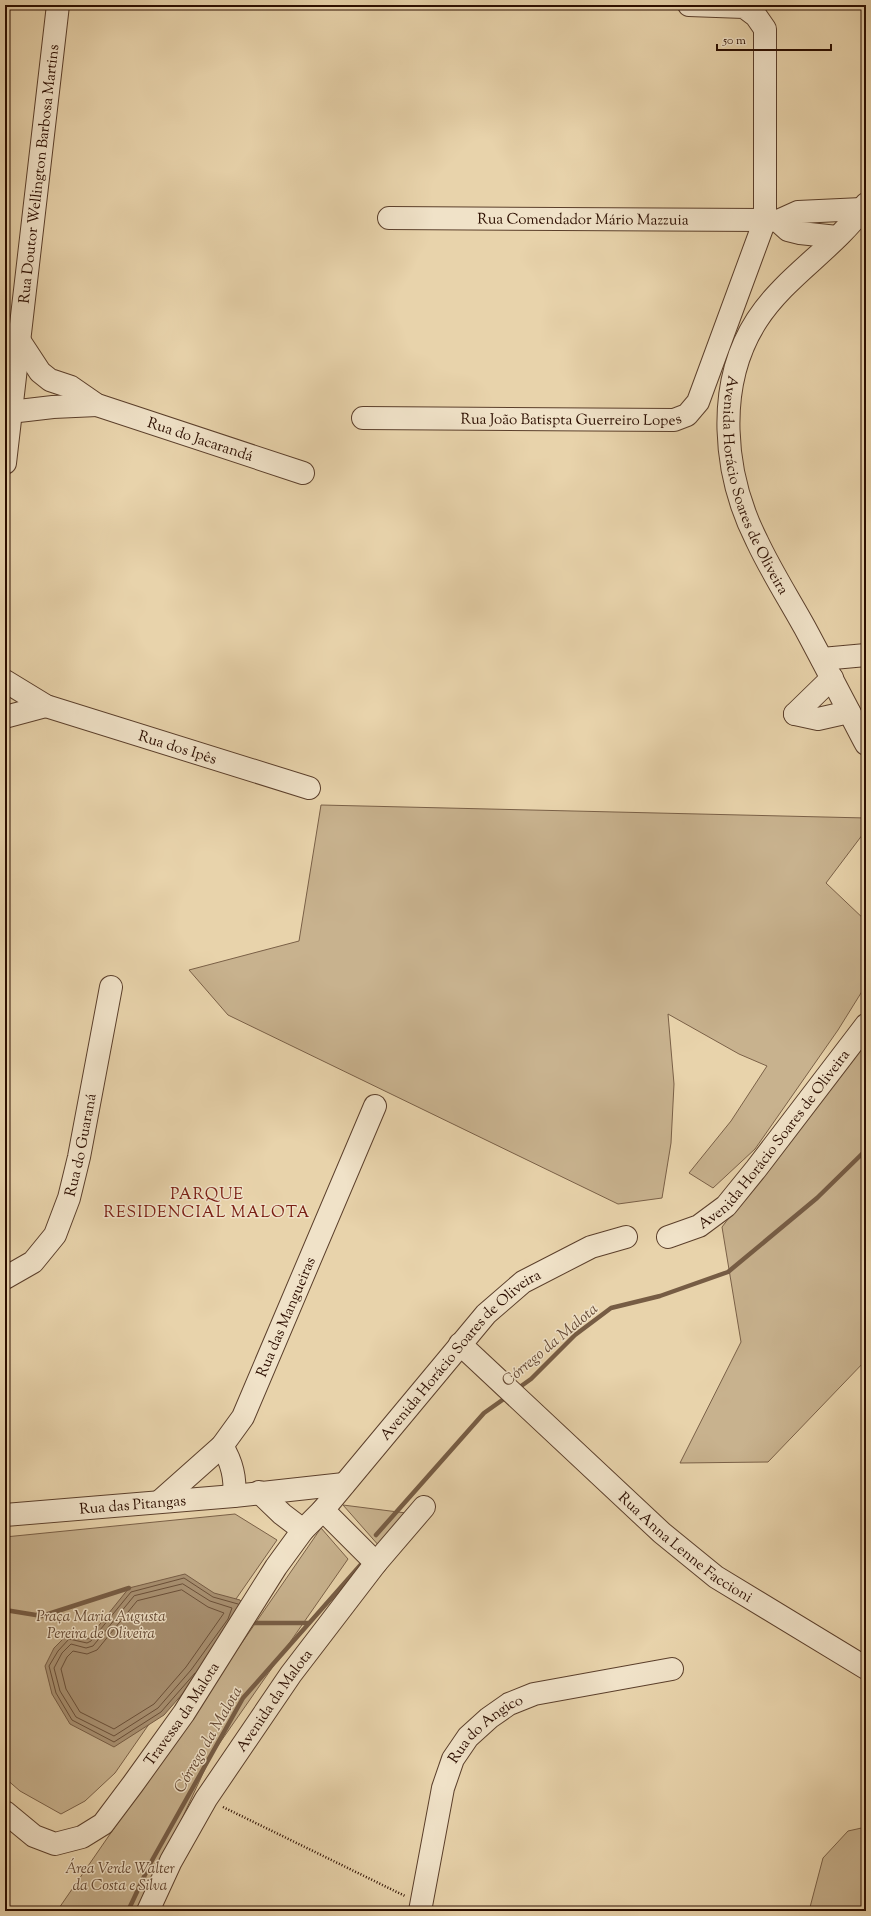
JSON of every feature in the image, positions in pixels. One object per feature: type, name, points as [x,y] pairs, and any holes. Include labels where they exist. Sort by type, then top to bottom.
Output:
[{"type":"street","name":"Rua Doutor Wellington Barbosa Martins","points":[[5,463],[12,339],[58,5]]},
{"type":"street","points":[[689,5],[744,7],[756,16],[765,29],[771,221]]},
{"type":"street","name":"Rua Comendador Mário Mazzuia","points":[[389,218],[771,221],[798,212],[864,207]]},
{"type":"street","name":"Avenida Horácio Soares de Oliveira","points":[[864,207],[837,237],[775,296],[757,320],[742,351],[732,383],[729,413],[729,439],[732,467],[742,504],[756,540],[822,659],[866,744]]},
{"type":"street","name":"Rua Comendador Mário Mazzuia","points":[[771,221],[788,230],[837,237]]},
{"type":"street","name":"Rua João Batispta Guerreiro Lopes","points":[[363,418],[674,420],[687,414],[698,402],[771,221]]},
{"type":"street","name":"Rua do Jacarandá","points":[[12,339],[40,372],[50,380],[71,388],[97,405],[303,473]]},
{"type":"street","name":"Rua do Jacarandá","points":[[9,401],[52,407],[97,405]]},
{"type":"street","points":[[822,659],[866,655]]},
{"type":"street","points":[[832,678],[796,714],[847,707]]},
{"type":"street","name":"Rua dos Ipês","points":[[5,681],[46,706],[309,788]]},
{"type":"street","points":[[5,717],[46,706]]},
{"type":"street","name":"Rua do Guaraná","points":[[5,1278],[33,1262],[55,1235],[69,1198],[79,1157],[111,987]]},
{"type":"street","name":"Avenida Horácio Soares de Oliveira","points":[[668,1236],[699,1226],[726,1206],[866,1025]]},
{"type":"street","name":"Rua das Mangueiras","points":[[159,1502],[222,1446],[242,1417],[375,1106]]},
{"type":"street","name":"Avenida Horácio Soares de Oliveira","points":[[323,1510],[486,1314],[523,1282],[591,1246],[626,1237]]},
{"type":"street","name":"Rua Anna Lenne Faccioni","points":[[460,1344],[662,1533],[716,1577],[866,1668]]},
{"type":"street","points":[[222,1446],[230,1460],[234,1475],[234,1496]]},
{"type":"street","name":"Rua das Pitangas","points":[[5,1515],[234,1496],[259,1492],[344,1484]]},
{"type":"street","points":[[259,1492],[282,1514],[303,1530]]},
{"type":"street","name":"Avenida da Malota","points":[[148,1911],[171,1861],[206,1799],[291,1674],[376,1563],[424,1507]]},
{"type":"street","points":[[323,1510],[376,1563]]},
{"type":"street","name":"Travessa da Malota","points":[[5,1812],[34,1836],[55,1844],[82,1837],[102,1824],[184,1713],[276,1567],[303,1530],[323,1510]]},
{"type":"street","name":"Rua do Angico","points":[[421,1908],[442,1788],[453,1759],[468,1737],[489,1718],[509,1704],[534,1694],[672,1670]]},
{"type":"path","points":[[206,1799],[421,1908]]},
{"type":"green space","points":[[321,805],[866,818],[866,830],[826,883],[866,921],[866,985],[838,1030],[755,1149],[713,1188],[689,1173],[731,1121],[767,1066],[739,1054],[668,1014],[674,1084],[671,1143],[662,1198],[618,1204],[228,1015],[189,970],[299,941]]},
{"type":"green space","points":[[866,1039],[866,1360],[768,1462],[680,1463],[741,1342],[722,1227]]},
{"type":"green space","points":[[343,1505],[406,1513],[380,1547]]},
{"type":"green space","name":"Praça Maria Augusta Pereira de Oliveira","points":[[235,1514],[277,1540],[115,1773],[85,1801],[61,1814],[20,1791],[5,1778],[5,1537]]},
{"type":"green space","name":"Área Verde Walter da Costa e Silva","points":[[321,1528],[348,1559],[212,1754],[139,1911],[57,1911]]},
{"type":"green space","points":[[866,1827],[866,1911],[809,1911],[823,1858],[848,1831]]},
{"type":"water","points":[[185,1574],[214,1593],[240,1600],[244,1606],[198,1676],[164,1715],[114,1747],[70,1724],[52,1694],[45,1666],[54,1648],[68,1634],[88,1639],[129,1588]]},
{"type":"waterway","name":"Córrego da Malota","points":[[517,1389],[531,1379],[575,1335],[611,1308],[660,1296],[728,1272],[817,1198],[866,1150]]},
{"type":"waterway","name":"Córrego da Malota","points":[[376,1535],[484,1413],[508,1396]]},
{"type":"waterway","name":"Córrego da Malota","points":[[128,1911],[150,1864],[243,1698],[364,1561]]},
{"type":"waterway","points":[[5,1610],[42,1616],[129,1588]]},
{"type":"waterway","points":[[254,1623],[308,1623]]},
{"type":"district","name":"PARQUE RESIDENCIAL MALOTA","points":[[207,1202]]}]
